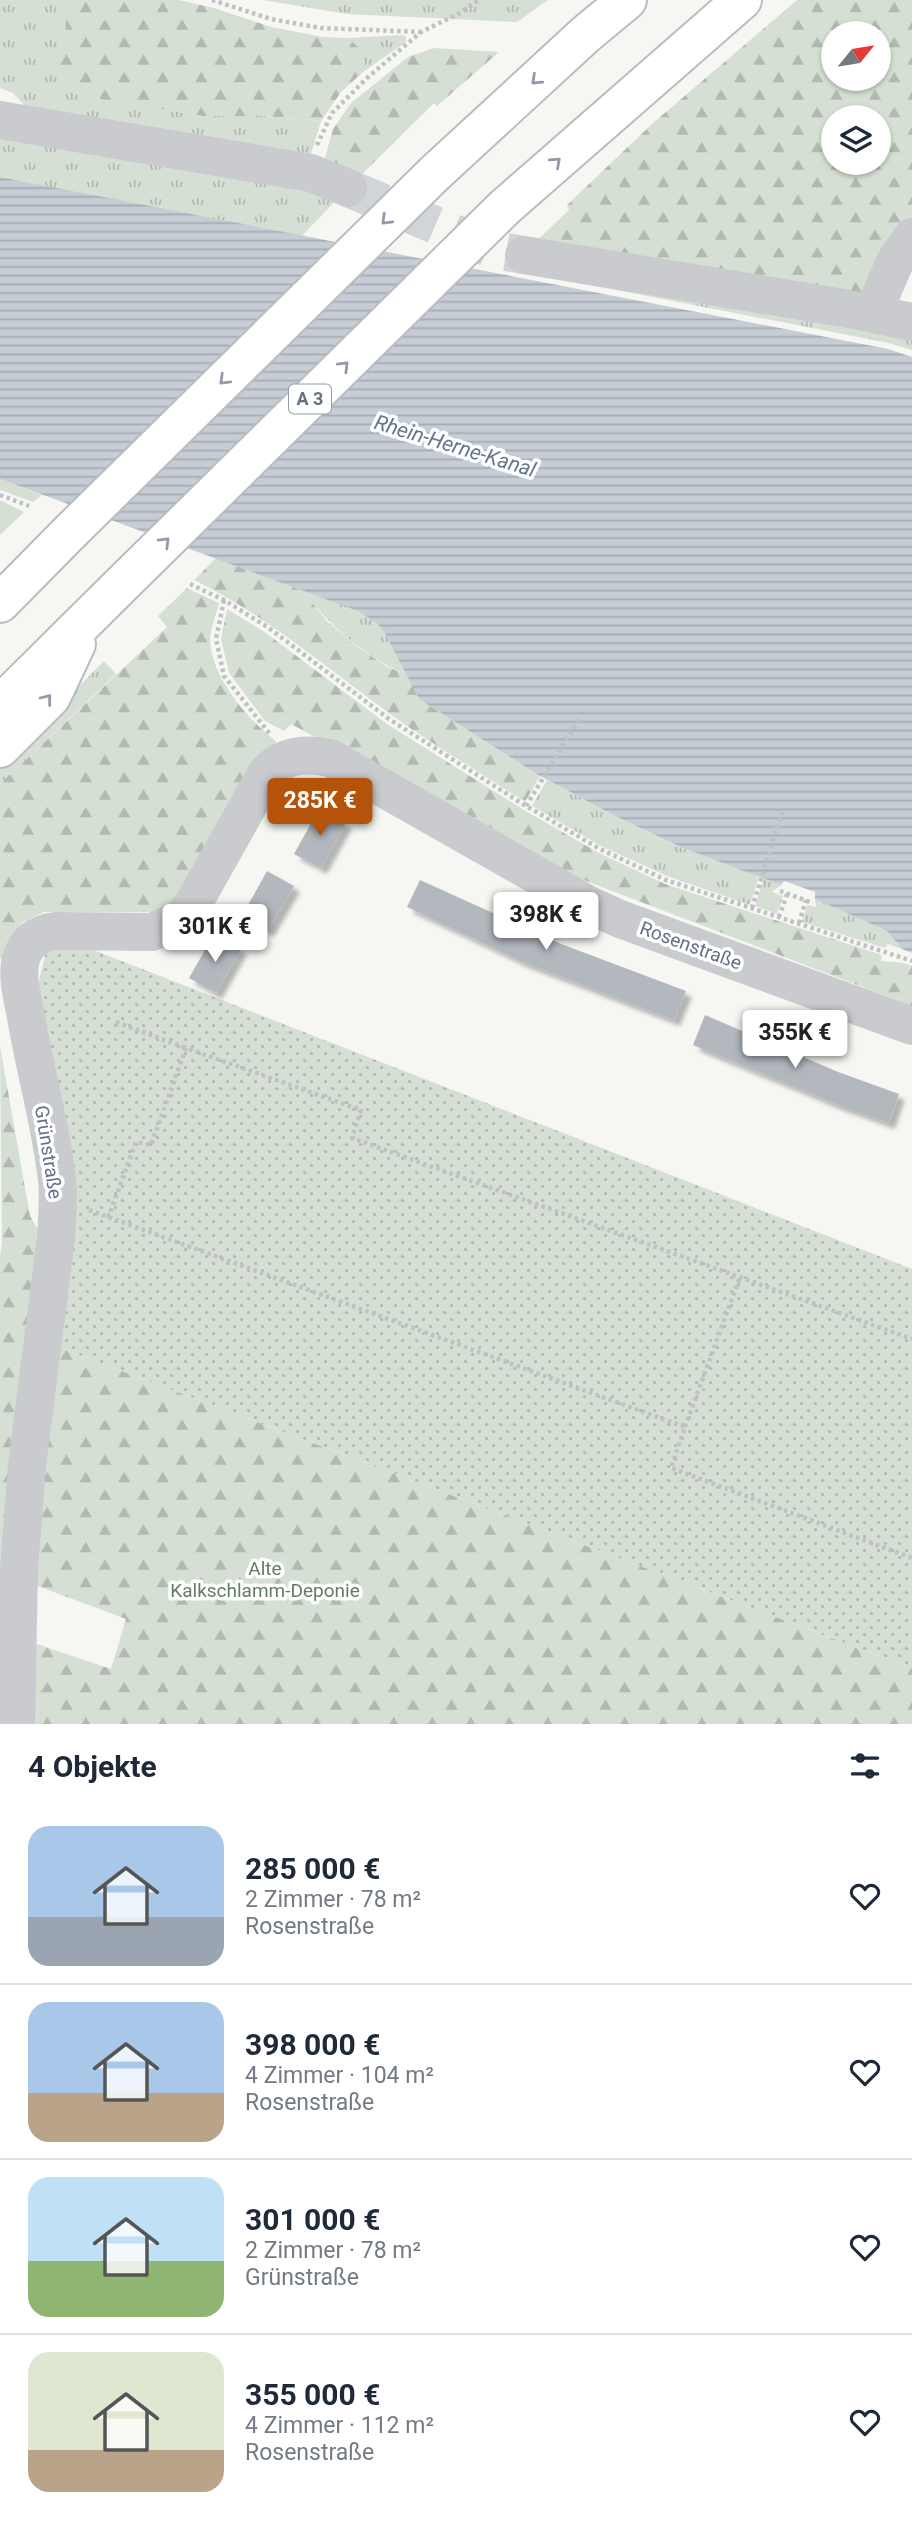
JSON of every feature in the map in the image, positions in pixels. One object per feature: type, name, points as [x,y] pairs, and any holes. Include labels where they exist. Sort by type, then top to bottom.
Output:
[{"type":"highway","points":[[0,603],[435,173],[586,34],[627,0]]},
{"type":"highway","name":"A 3","points":[[0,705],[505,207],[742,0]]},
{"type":"highway","points":[[0,572],[70,531]]},
{"type":"highway","points":[[0,748],[51,697],[88,617]]},
{"type":"street","points":[[0,120],[311,173],[348,188]]},
{"type":"street","points":[[873,313],[895,262],[912,237]]},
{"type":"street","points":[[523,255],[873,313],[912,322]]},
{"type":"street","name":"Rosenstraße","points":[[293,757],[311,754],[330,758],[589,905],[620,919],[912,1026]]},
{"type":"street","name":"Grünstraße","points":[[16,1724],[19,1570],[26,1478],[56,1238],[58,1201],[53,1158],[20,981],[20,962],[30,940],[46,932],[152,932],[173,925],[192,906],[266,774],[271,768],[293,757]]},
{"type":"path","points":[[212,0],[271,19],[321,28],[421,32]]},
{"type":"path","points":[[311,173],[318,143],[332,113],[346,97],[421,32],[458,14],[479,0]]},
{"type":"path","points":[[0,495],[29,506]]},
{"type":"path","points":[[190,584],[224,600],[269,628],[389,719],[526,806],[600,849],[666,880],[912,961]]},
{"type":"path","points":[[224,600],[216,639],[224,676],[261,724],[293,757]]},
{"type":"path","points":[[526,806],[579,719]]},
{"type":"path","points":[[752,908],[782,812]]},
{"type":"path","points":[[780,891],[813,903]]},
{"type":"path","points":[[779,917],[787,894]]},
{"type":"path","points":[[799,923],[806,901]]},
{"type":"path","points":[[116,1022],[361,1110],[352,1138],[912,1339]]},
{"type":"path","points":[[108,1218],[136,1142],[151,1144],[186,1048]]},
{"type":"path","points":[[58,1201],[72,1203],[685,1427]]},
{"type":"path","points":[[740,1277],[671,1468],[912,1558]]},
{"type":"green space","points":[[0,0],[76,0],[66,13],[65,38],[54,59],[80,94],[203,116],[264,116],[321,121],[310,157],[32,113],[13,93],[0,88]]},
{"type":"green space","points":[[76,0],[179,0],[214,8],[271,27],[323,37],[348,38],[358,47],[363,60],[363,72],[341,92],[321,121],[264,116],[203,116],[80,94],[69,87],[53,67],[54,59],[65,38],[66,13]]},
{"type":"green space","points":[[263,0],[548,0],[517,22],[347,14]]},
{"type":"green space","points":[[797,0],[912,0],[912,224],[865,294],[529,248],[569,210],[567,205],[653,123]]},
{"type":"green space","points":[[403,35],[406,42],[363,72],[360,54],[348,38]]},
{"type":"green space","points":[[434,48],[499,52],[437,106],[434,103],[353,183],[323,165],[333,129],[351,103],[408,57]]},
{"type":"green space","points":[[0,139],[343,193],[301,237],[0,177]]},
{"type":"green space","points":[[524,272],[912,330],[912,350],[889,343]]},
{"type":"green space","points":[[0,479],[42,495],[33,502],[0,490]]},
{"type":"green space","points":[[0,500],[24,512],[0,535]]},
{"type":"green space","points":[[216,558],[301,590],[327,621],[355,645],[386,666],[407,675],[419,699],[540,776],[525,802],[406,725],[271,625],[194,580]]},
{"type":"green space","points":[[187,588],[219,603],[210,641],[217,669],[243,710],[276,741],[175,905],[158,912],[44,912],[23,922],[10,941],[8,958],[0,959],[0,784],[167,627],[158,616]]},
{"type":"green space","points":[[301,590],[350,607],[376,622],[390,640],[407,675],[376,659],[349,639]]},
{"type":"green space","points":[[227,609],[266,633],[387,724],[524,810],[599,853],[665,884],[882,955],[881,961],[912,966],[912,1006],[568,874],[291,724],[284,731],[265,721],[229,673],[221,639]]},
{"type":"green space","points":[[104,661],[116,674],[0,784],[0,766]]},
{"type":"green space","points":[[547,780],[683,848],[759,876],[750,905],[667,876],[601,846],[532,806]]},
{"type":"green space","points":[[764,878],[781,885],[772,892],[783,896],[777,914],[755,906]]},
{"type":"green space","points":[[815,899],[887,931],[902,949],[888,944],[885,948],[802,922],[807,905],[816,907]]},
{"type":"green space","points":[[78,944],[912,1269],[912,1668],[55,1346],[38,985],[46,951]]},
{"type":"green space","points":[[0,1046],[30,1216],[46,1243],[0,1700],[2,1243]]},
{"type":"green space","name":"Alte Kalkschlamm-Deponie","points":[[55,1346],[912,1668],[912,1724],[25,1724],[25,1640],[111,1669],[126,1619],[27,1582]]},
{"type":"water","name":"Rhein-Herne-Kanal","points":[[0,177],[888,349],[912,357],[912,953],[902,949],[887,931],[815,899],[815,892],[784,881],[781,885],[683,848],[540,776],[419,699],[385,633],[377,623],[358,611],[0,479]]},
{"type":"building","points":[[319,809],[346,823],[321,868],[294,854]]},
{"type":"building","points":[[267,871],[294,886],[268,931],[242,916]]},
{"type":"building","points":[[420,880],[561,944],[686,991],[674,1020],[523,962],[407,907]]},
{"type":"building","points":[[214,934],[241,949],[216,993],[189,978]]},
{"type":"building","points":[[705,1015],[838,1072],[899,1094],[889,1123],[693,1045]]},
{"type":"tunnel","points":[[348,188],[494,250],[524,255]]}]
